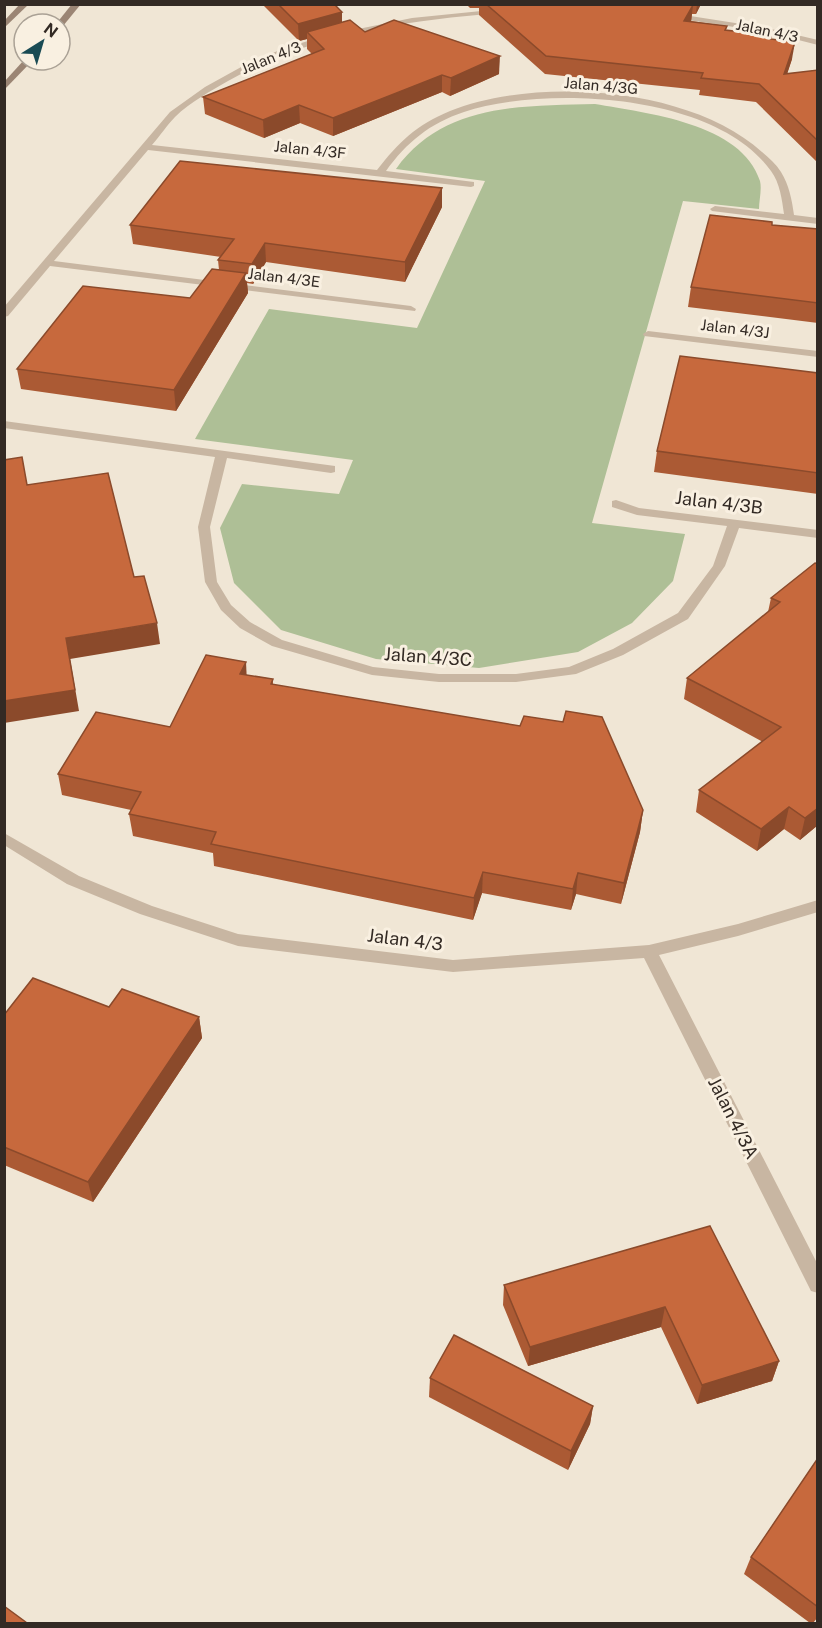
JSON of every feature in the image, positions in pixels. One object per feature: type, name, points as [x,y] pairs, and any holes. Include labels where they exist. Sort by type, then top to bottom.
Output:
[{"type":"main road","points":[[4,26],[25,4]]},
{"type":"main road","points":[[4,88],[18,72]]},
{"type":"street","name":"Jalan 4/3","points":[[4,314],[147,147],[172,114],[200,91],[243,68],[317,40],[358,29],[421,13],[513,10]]},
{"type":"street","name":"Jalan 4/3","points":[[656,14],[713,20],[818,43]]},
{"type":"street","name":"Jalan 4/3G","points":[[380,173],[402,145],[430,125],[460,111],[500,100],[543,96],[613,99],[666,108],[713,123],[750,144],[774,168],[786,194],[789,218]]},
{"type":"street","name":"Jalan 4/3F","points":[[147,147],[471,184]]},
{"type":"street","points":[[715,209],[818,221]]},
{"type":"street","name":"Jalan 4/3E","points":[[46,263],[411,309]]},
{"type":"street","name":"Jalan 4/3J","points":[[648,334],[818,354]]},
{"type":"street","points":[[4,424],[331,469]]},
{"type":"street","name":"Jalan 4/3C","points":[[222,454],[204,527],[211,582],[226,607],[245,625],[277,643],[372,671],[440,678],[516,678],[571,671],[618,652],[682,615],[719,566],[734,523]]},
{"type":"street","name":"Jalan 4/3B","points":[[616,504],[637,511],[818,534]]},
{"type":"street","name":"Jalan 4/3","points":[[4,838],[73,880],[146,910],[238,940],[453,966],[649,951],[738,930],[818,906]]},
{"type":"street","name":"Jalan 4/3A","points":[[649,951],[818,1286]]},
{"type":"green space","points":[[595,104],[665,117],[713,134],[734,146],[750,161],[761,184],[759,209],[683,201],[592,523],[685,534],[673,581],[632,623],[578,652],[479,668],[376,659],[281,630],[234,583],[220,528],[242,484],[339,494],[353,460],[195,439],[269,309],[417,328],[485,181],[396,169],[415,147],[437,131],[460,120],[512,108]]},
{"type":"building","points":[[278,4],[334,4],[342,12],[298,24]]},
{"type":"building","points":[[486,4],[693,5],[684,21],[727,26],[725,30],[772,35],[770,39],[795,42],[784,74],[818,70],[818,141],[759,84],[701,78],[703,73],[546,56]]},
{"type":"building","points":[[350,20],[365,32],[394,20],[500,56],[451,78],[442,75],[333,118],[299,105],[263,120],[203,97],[324,49],[307,32]]},
{"type":"building","points":[[180,161],[442,188],[405,262],[265,243],[252,264],[218,260],[234,239],[130,225]]},
{"type":"building","points":[[710,215],[772,222],[772,225],[818,229],[818,303],[691,287]]},
{"type":"building","points":[[212,269],[246,273],[174,390],[17,369],[83,286],[190,298]]},
{"type":"building","points":[[680,356],[818,373],[818,473],[657,451]]},
{"type":"building","points":[[22,457],[27,485],[108,473],[134,577],[144,576],[157,623],[66,638],[75,690],[4,701],[4,460]]},
{"type":"building","points":[[815,563],[818,564],[818,808],[805,818],[789,807],[761,829],[699,790],[781,727],[687,678],[780,602],[771,598]]},
{"type":"building","points":[[206,655],[246,662],[240,674],[273,679],[271,684],[520,726],[524,716],[563,722],[566,711],[602,717],[643,810],[624,883],[578,873],[573,889],[483,872],[474,898],[211,844],[216,832],[129,814],[141,792],[58,774],[96,712],[170,727]]},
{"type":"building","points":[[33,978],[109,1007],[122,989],[199,1017],[88,1182],[4,1147],[4,1015]]},
{"type":"building","points":[[710,1226],[779,1361],[702,1385],[665,1307],[530,1347],[504,1285]]},
{"type":"building","points":[[454,1335],[593,1406],[571,1451],[430,1378]]},
{"type":"building","points":[[818,1458],[818,1607],[751,1557]]},
{"type":"building","points":[[4,1606],[27,1623],[4,1623]]}]
